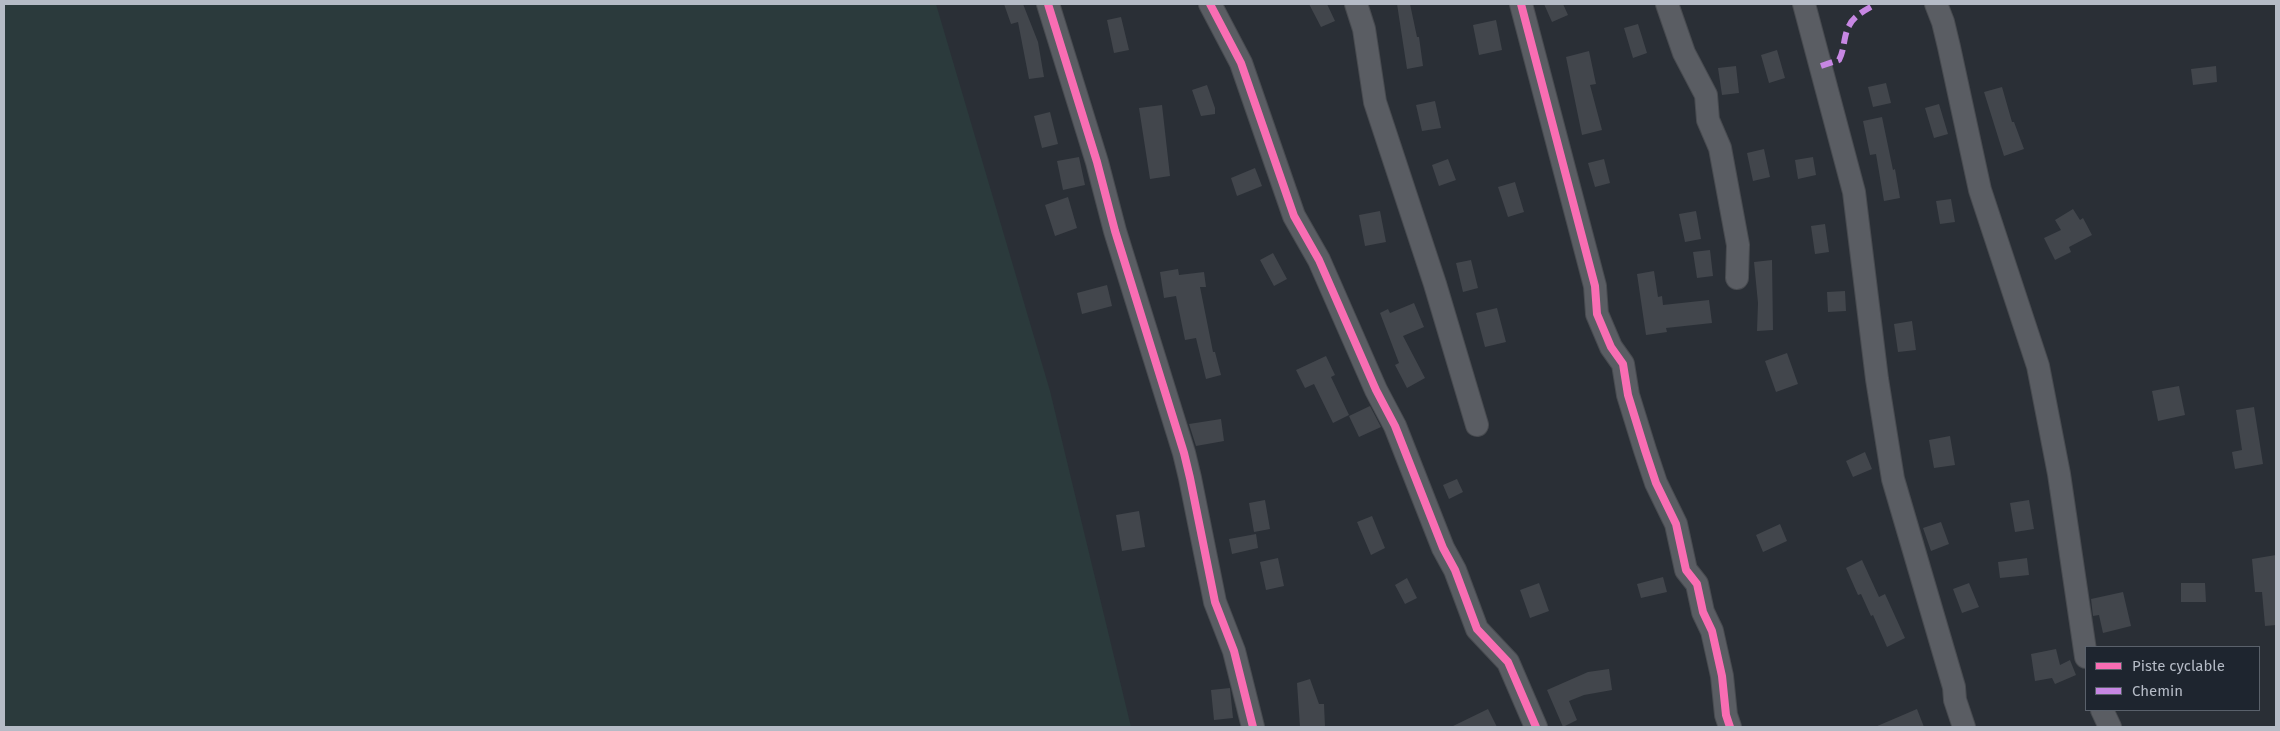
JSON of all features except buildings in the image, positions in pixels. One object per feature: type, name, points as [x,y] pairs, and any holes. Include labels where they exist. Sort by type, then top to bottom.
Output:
[{"type":"street","points":[[1048,4],[1097,162],[1114,231],[1186,462],[1215,602],[1234,651],[1252,727]]},
{"type":"street","points":[[1210,4],[1241,64],[1294,216],[1319,260],[1376,390],[1394,426],[1443,548],[1465,594],[1477,629],[1508,662],[1536,727]]},
{"type":"street","points":[[1356,4],[1364,29],[1375,102],[1477,425]]},
{"type":"street","points":[[1521,4],[1595,286],[1597,314],[1611,347],[1623,364],[1628,395],[1656,483],[1676,524],[1686,570],[1697,584],[1702,612],[1710,625],[1722,676],[1726,715],[1730,727]]},
{"type":"street","points":[[1667,4],[1684,53],[1706,95],[1708,120],[1720,148],[1738,245],[1737,278]]},
{"type":"street","points":[[1804,4],[1854,192],[1877,379],[1893,479],[1964,727]]},
{"type":"street","points":[[1936,4],[1944,22],[1950,47],[1950,59],[1980,190],[2038,366],[2059,474],[2085,650]]},
{"type":"street","points":[[2102,711],[2110,727]]},
{"type":"shaded area","points":[[4,4],[936,4],[1050,391],[1131,727],[4,727]]},
{"type":"marked path","points":[[1821,66],[1839,60],[1851,22],[1876,4]]},
{"type":"cycle path","points":[[1048,4],[1097,162],[1115,231],[1184,453],[1215,602],[1234,651],[1253,727]]},
{"type":"cycle path","points":[[1210,4],[1241,63],[1294,216],[1319,260],[1376,390],[1395,426],[1443,548],[1455,570],[1477,629],[1508,662],[1536,727]]},
{"type":"cycle path","points":[[1521,4],[1595,286],[1597,314],[1611,347],[1623,364],[1628,395],[1656,483],[1676,524],[1686,570],[1697,584],[1703,612],[1712,631],[1722,676],[1726,715],[1730,727]]}]
